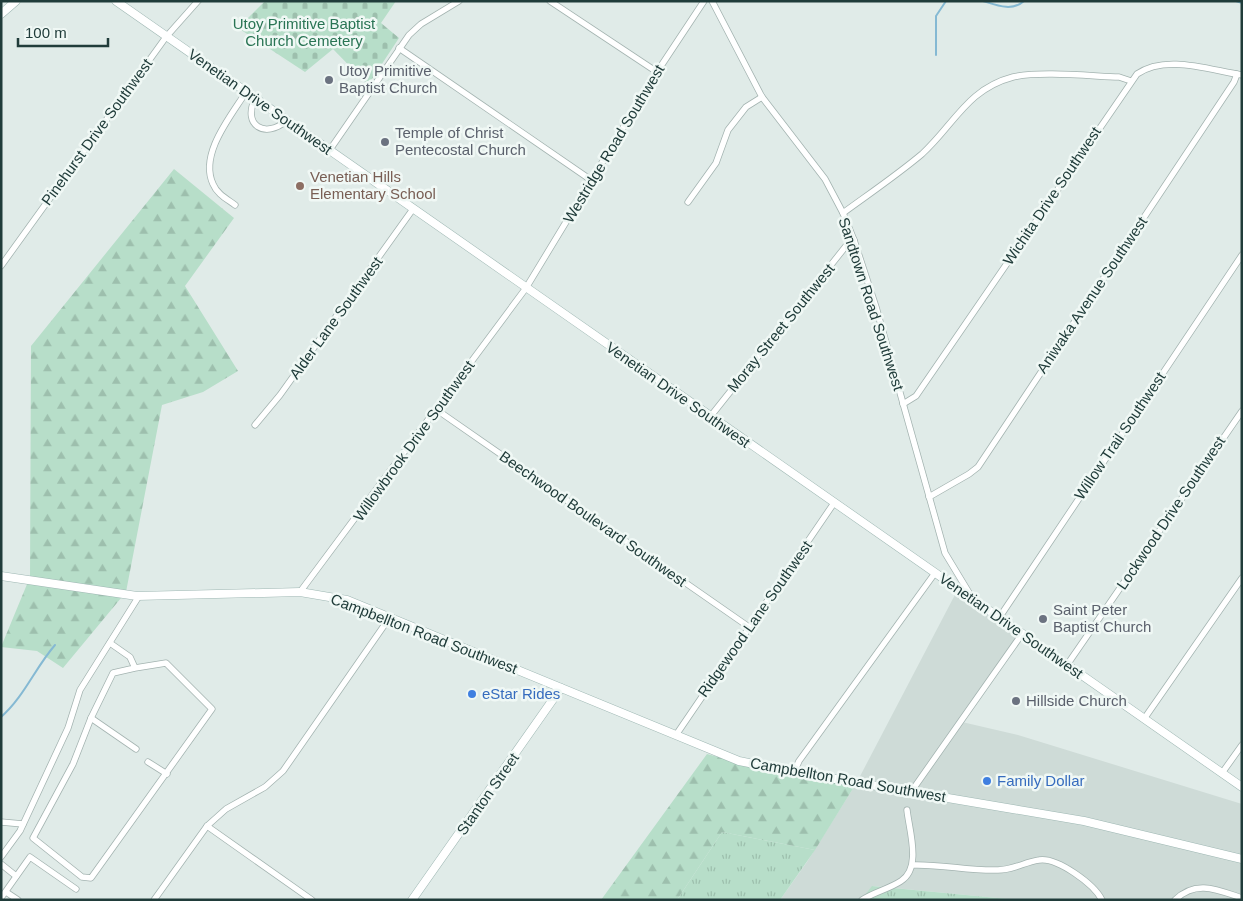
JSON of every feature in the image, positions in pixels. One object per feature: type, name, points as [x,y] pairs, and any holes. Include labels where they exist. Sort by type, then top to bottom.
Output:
[{"type":"street","points":[[1,14],[16,1]]},
{"type":"street","name":"Venetian Drive Southwest","points":[[116,1],[1242,787]]},
{"type":"street","name":"Pinehurst Drive Southwest","points":[[1,266],[166,37],[198,1]]},
{"type":"street","points":[[329,151],[399,48],[421,24],[459,1]]},
{"type":"street","points":[[550,1],[657,72]]},
{"type":"street","name":"Westridge Road Southwest","points":[[526,288],[657,72],[704,1]]},
{"type":"street","name":"Sandtown Road Southwest","points":[[712,1],[762,97],[825,179],[843,213],[854,240],[945,553],[974,600]]},
{"type":"street","points":[[399,48],[591,180]]},
{"type":"street","name":"Wichita Drive Southwest","points":[[903,404],[916,396],[1130,81],[1145,68],[1163,64],[1239,74]]},
{"type":"street","name":"Aniwaka Avenue Southwest","points":[[929,497],[969,474],[978,466],[1239,74]]},
{"type":"street","points":[[843,213],[922,153],[965,104],[994,84],[1014,77],[1035,75],[1119,76],[1130,81]]},
{"type":"street","points":[[235,205],[220,194],[213,185],[210,160],[215,145],[246,92]]},
{"type":"street","points":[[688,202],[716,163],[728,130],[746,107],[762,97]]},
{"type":"street","points":[[255,99],[251,111],[255,125],[260,129],[271,130],[286,121]]},
{"type":"street","name":"Alder Lane Southwest","points":[[255,425],[368,276],[413,209]]},
{"type":"street","name":"Moray Street Southwest","points":[[710,417],[846,246],[854,240]]},
{"type":"street","name":"Willow Trail Southwest","points":[[999,618],[1242,255]]},
{"type":"street","name":"Willowbrook Drive Southwest","points":[[300,592],[526,288]]},
{"type":"street","name":"Beechwood Boulevard Southwest","points":[[437,410],[749,627]]},
{"type":"street","name":"Lockwood Drive Southwest","points":[[1067,665],[1242,411]]},
{"type":"street","name":"Ridgewood Lane Southwest","points":[[676,735],[834,503]]},
{"type":"street","points":[[794,772],[799,761],[935,573]]},
{"type":"street","name":"Campbellton Road Southwest","points":[[1,576],[139,596],[300,592],[347,600],[739,761],[1084,821],[1242,859]]},
{"type":"street","points":[[1144,719],[1242,578]]},
{"type":"street","points":[[1,857],[23,824],[68,728],[80,690],[139,596]]},
{"type":"street","points":[[154,900],[207,826],[226,809],[265,787],[283,771],[390,617]]},
{"type":"street","points":[[911,792],[1022,634]]},
{"type":"street","points":[[110,643],[130,657],[135,668]]},
{"type":"street","points":[[166,662],[212,709],[91,878],[82,877],[33,838],[73,764],[91,718],[113,673],[135,668],[166,662]]},
{"type":"street","name":"Stanton Street","points":[[412,900],[561,688]]},
{"type":"street","points":[[91,718],[136,749]]},
{"type":"street","points":[[1222,773],[1242,745]]},
{"type":"street","points":[[148,762],[167,774]]},
{"type":"street","points":[[862,900],[902,881],[909,874],[913,865],[907,810]]},
{"type":"street","points":[[1,822],[23,824]]},
{"type":"street","points":[[207,826],[312,900]]},
{"type":"street","points":[[1,898],[30,857],[76,890]]},
{"type":"street","points":[[913,865],[934,864],[999,870],[1015,868],[1039,860],[1048,860],[1089,883],[1098,891],[1102,900]]},
{"type":"street","points":[[1,864],[16,876]]},
{"type":"street","points":[[1174,900],[1186,891],[1200,887],[1214,889],[1242,898]]},
{"type":"street","points":[[6,892],[18,900]]},
{"type":"shaded area","points":[[958,589],[1023,637],[962,722],[1018,735],[1242,804],[1242,900],[1018,900],[873,886],[861,900],[780,900],[807,862],[857,782]]},
{"type":"green space","name":"Utoy Primitive Baptist Church Cemetery","points":[[265,1],[396,1],[381,23],[399,38],[368,85],[333,49],[305,72],[238,28]]},
{"type":"green space","points":[[174,169],[234,218],[185,286],[238,371],[203,392],[162,405],[126,592],[63,668],[37,651],[1,647],[30,577],[31,346]]},
{"type":"green space","points":[[707,754],[752,766],[857,782],[815,850],[722,832],[677,900],[601,900]]},
{"type":"green space","points":[[722,832],[815,850],[780,900],[677,900]]},
{"type":"green space","points":[[872,886],[1018,900],[861,900]]},
{"type":"waterway","points":[[936,55],[936,16],[946,1]]},
{"type":"waterway","points":[[983,1],[1009,7],[1024,1]]},
{"type":"waterway","points":[[1055,1],[1068,1]]},
{"type":"waterway","points":[[1236,1],[1242,3]]},
{"type":"waterway","points":[[1,717],[16,701],[55,645]]},
{"type":"place","name":"Utoy Primitive Baptist Church","points":[[329,80]]},
{"type":"place","name":"Temple of Christ Pentecostal Church","points":[[385,142]]},
{"type":"place","name":"Venetian Hills Elementary School","points":[[300,186]]},
{"type":"place","name":"Saint Peter Baptist Church","points":[[1043,619]]},
{"type":"place","name":"eStar Rides","points":[[472,694]]},
{"type":"place","name":"Hillside Church","points":[[1016,701]]},
{"type":"place","name":"Family Dollar","points":[[987,781]]}]
